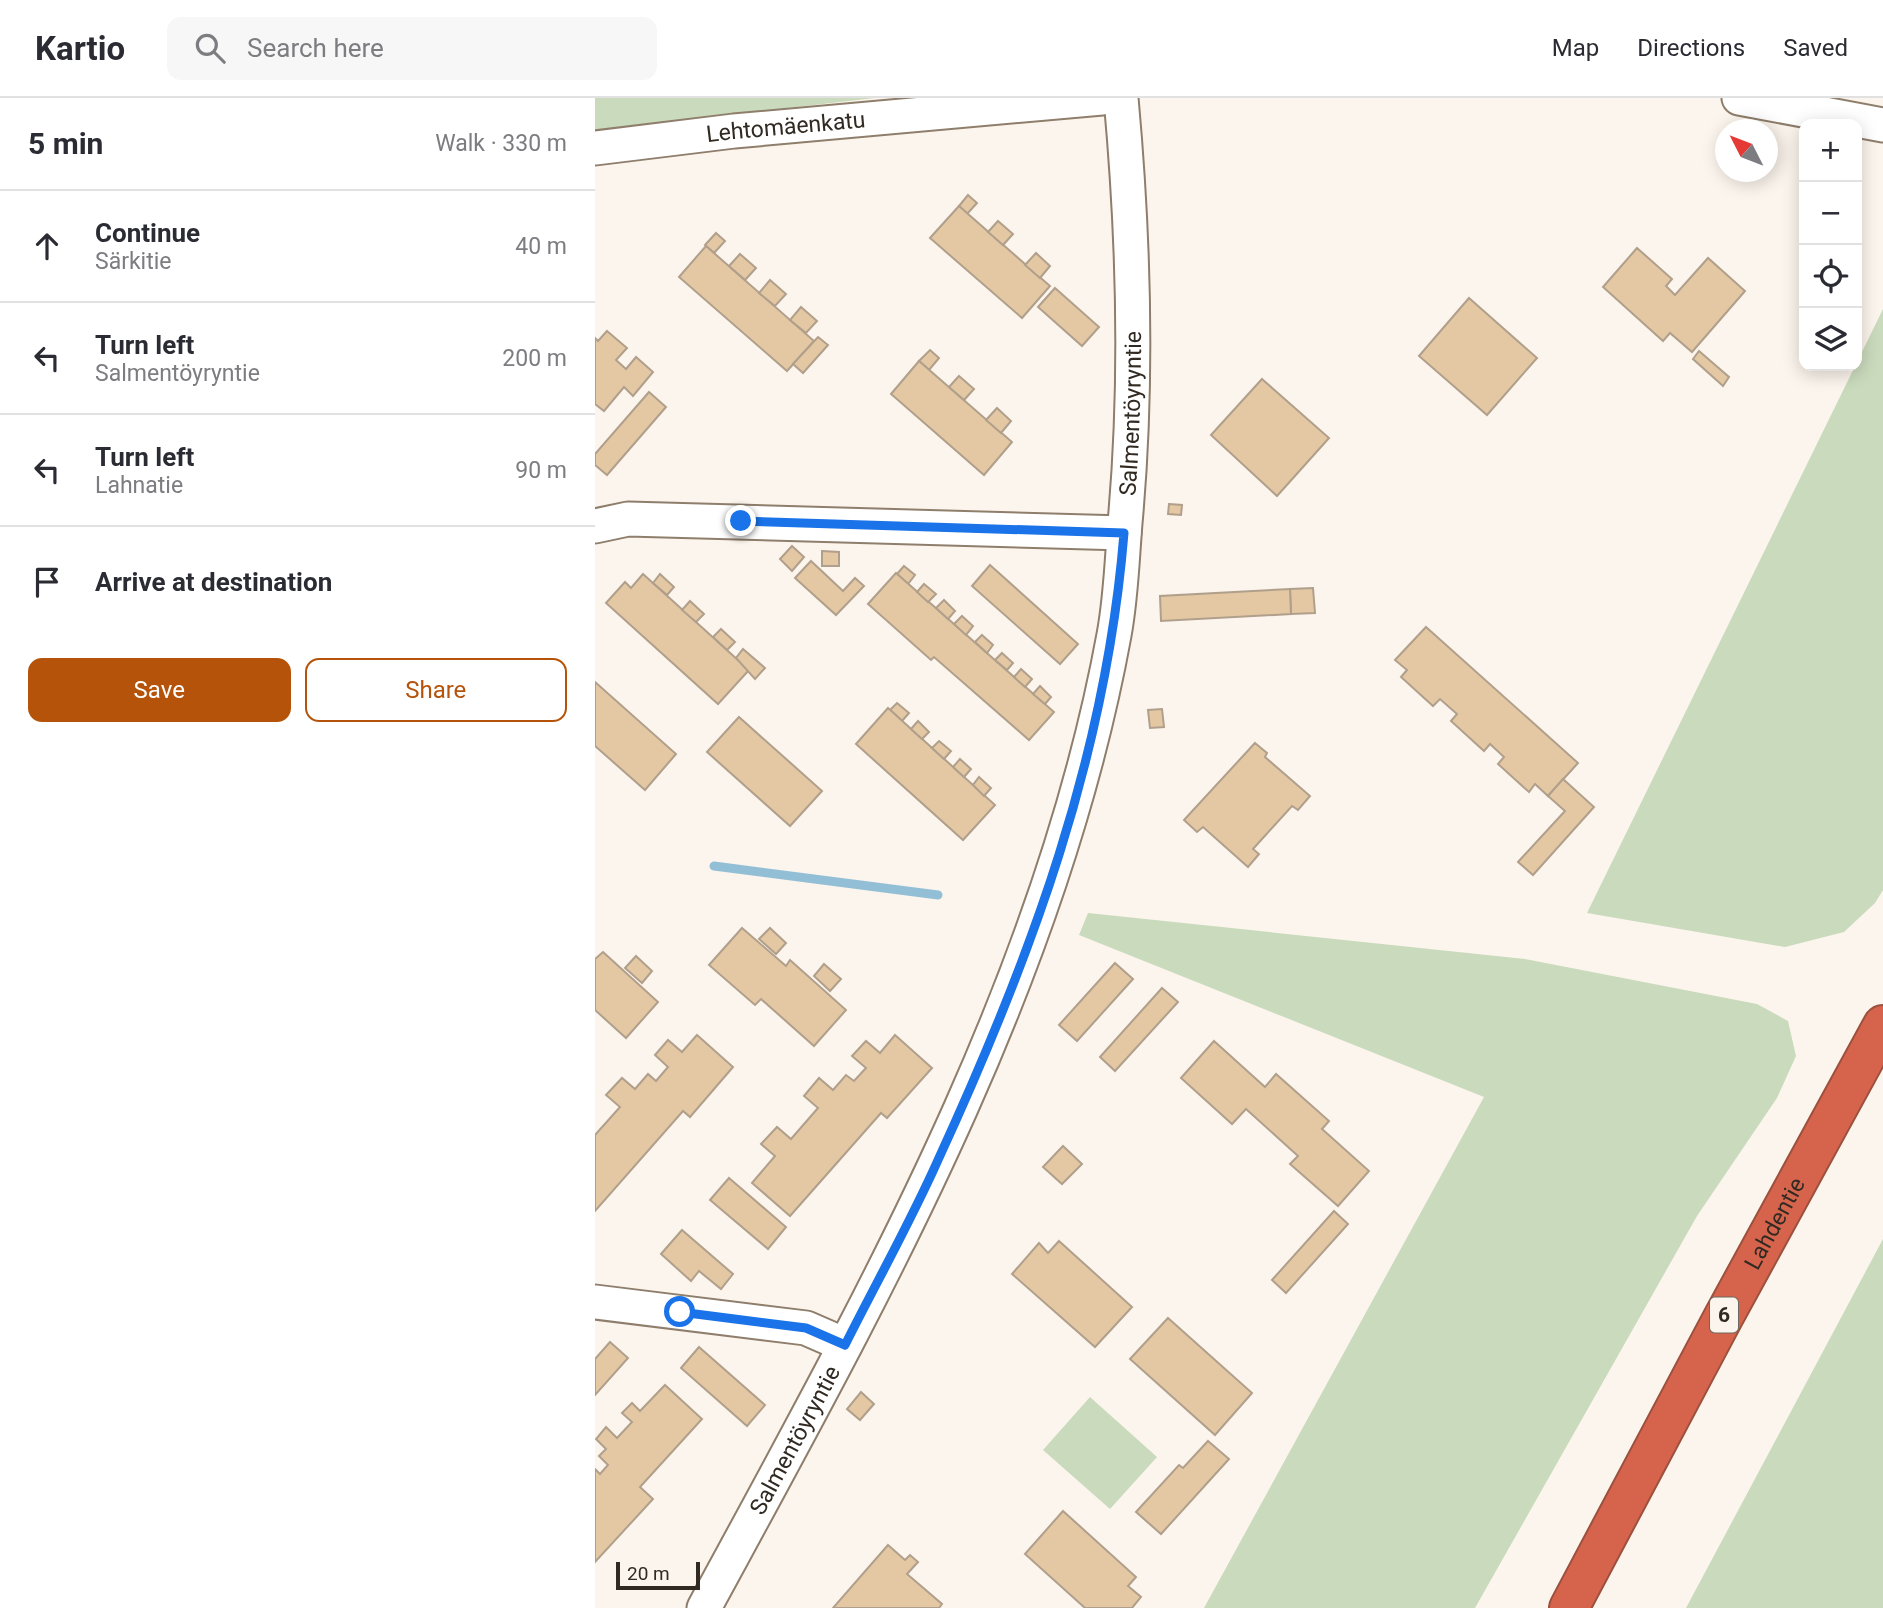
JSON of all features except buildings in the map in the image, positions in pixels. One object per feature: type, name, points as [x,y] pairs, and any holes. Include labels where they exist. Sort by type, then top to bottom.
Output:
[{"type":"highway","name":"Lahdentie","points":[[1569,1608],[1730,1304],[1883,1025]]},
{"type":"street","name":"Lehtomäenkatu","points":[[595,148],[734,131],[1103,98]]},
{"type":"street","name":"Salmentöyryntie","points":[[704,1608],[845,1345],[937,1163],[984,1056],[1059,862],[1081,785],[1115,632],[1134,419],[1133,230],[1121,98]]},
{"type":"street","points":[[1739,98],[1883,125]]},
{"type":"street","points":[[595,526],[628,519],[1124,533]]},
{"type":"street","points":[[595,1302],[806,1328],[845,1345]]},
{"type":"green space","points":[[595,98],[875,98],[595,130]]},
{"type":"green space","points":[[1883,309],[1883,890],[1875,903],[1844,932],[1785,947],[1587,913],[1853,371],[1862,371],[1862,352]]},
{"type":"green space","points":[[1088,913],[1525,959],[1757,1004],[1788,1021],[1796,1056],[1777,1098],[1697,1216],[1475,1608],[1204,1608],[1484,1097],[1079,935]]},
{"type":"green space","points":[[1883,1239],[1883,1608],[1686,1608]]},
{"type":"green space","points":[[1090,1397],[1157,1457],[1110,1509],[1043,1450]]},
{"type":"waterway","points":[[714,866],[938,895]]},
{"type":"route","points":[[680,1312],[806,1328],[845,1345],[937,1163],[984,1056],[1059,862],[1081,785],[1115,632],[1124,533],[955,530],[741,521]]}]
